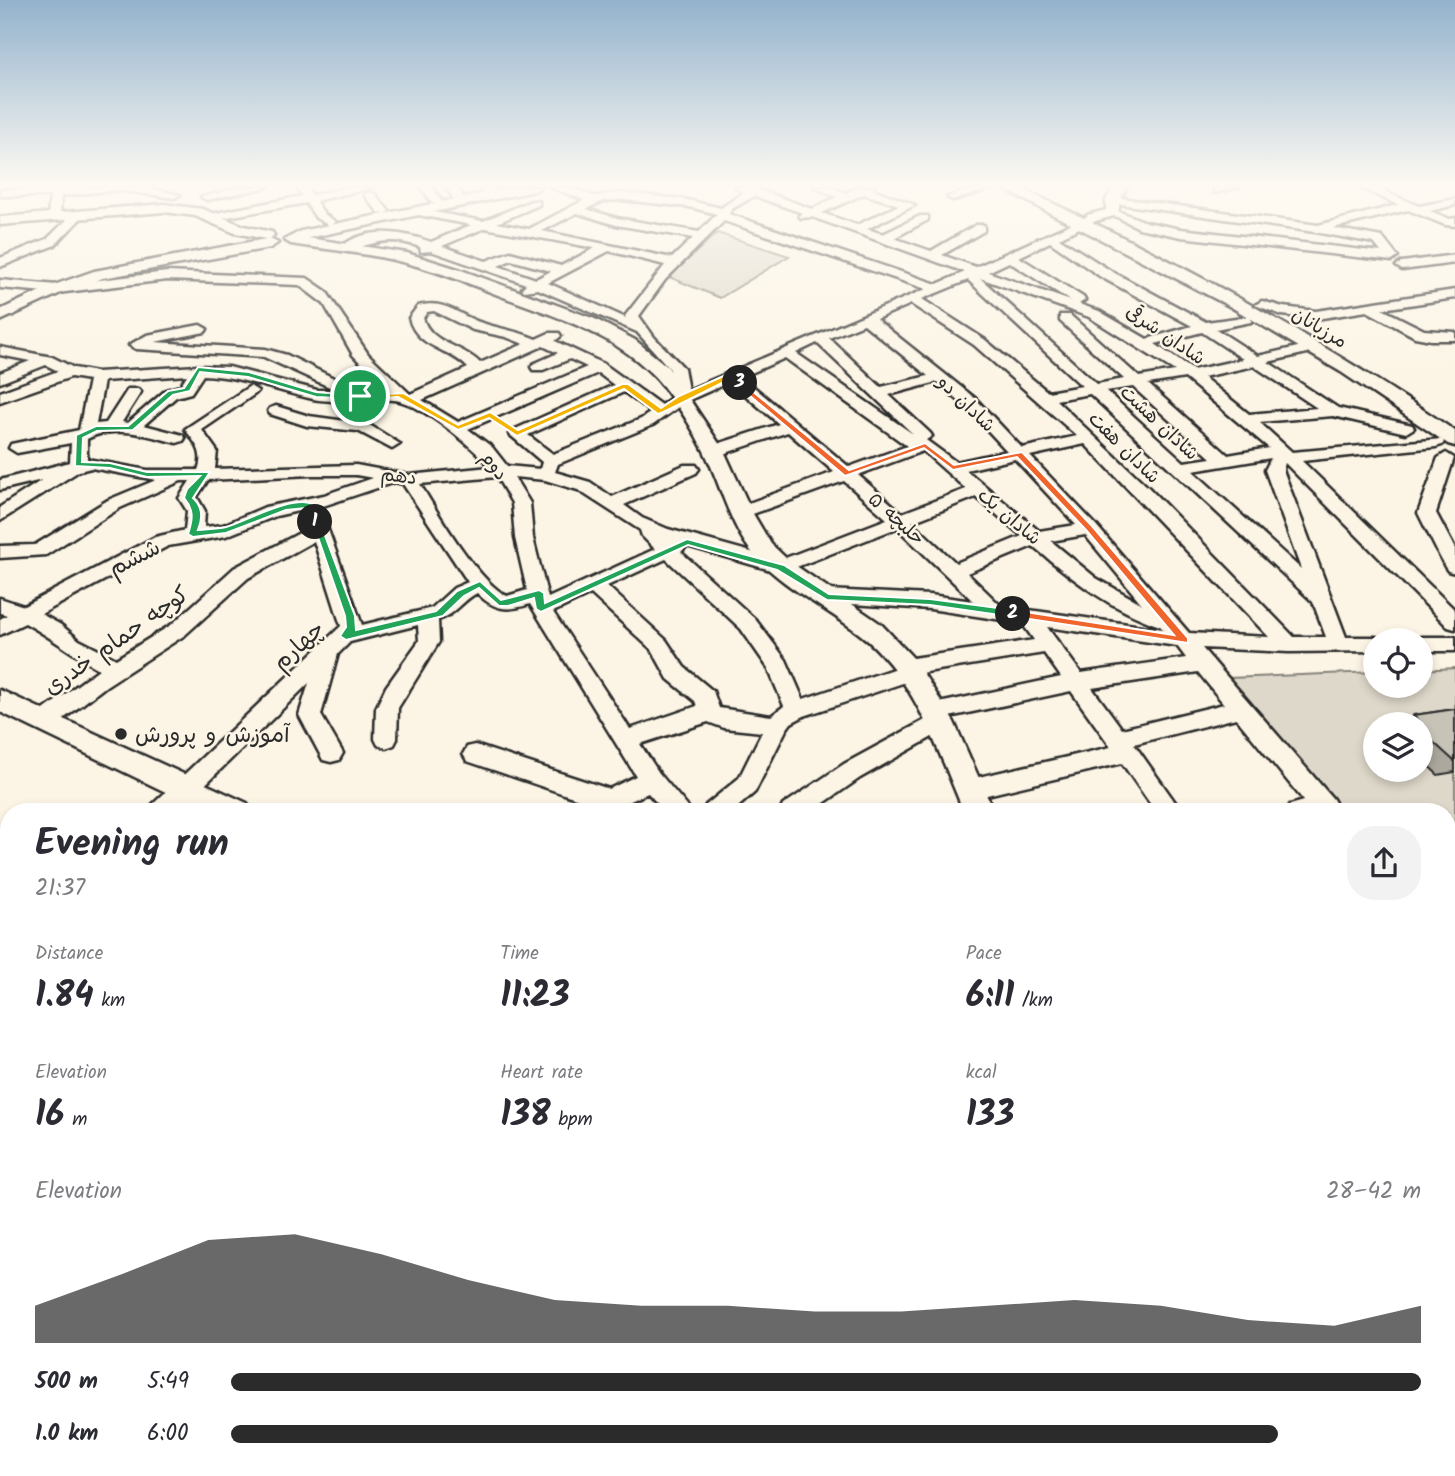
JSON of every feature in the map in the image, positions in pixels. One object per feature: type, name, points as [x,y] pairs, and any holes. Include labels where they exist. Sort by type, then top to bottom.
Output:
[{"type":"main road","points":[[0,316],[57,289],[79,275],[96,269],[169,256]]},
{"type":"main road","points":[[57,289],[109,272],[186,256]]},
{"type":"main road","points":[[391,256],[455,272],[589,323],[629,344],[662,371],[714,451],[741,512],[762,549],[781,568],[872,630],[908,670],[937,717],[975,803]]},
{"type":"main road","name":"مرزبانان","points":[[1152,256],[1323,353],[1455,440]]},
{"type":"main road","name":"مرزبانان","points":[[1161,256],[1262,305],[1455,424]]},
{"type":"main road","points":[[0,700],[216,803]]},
{"type":"street","points":[[0,263],[20,256]]},
{"type":"street","points":[[402,258],[408,256]]},
{"type":"street","points":[[460,256],[538,284],[640,329]]},
{"type":"street","points":[[488,265],[510,256],[563,271]]},
{"type":"street","points":[[514,296],[591,256]]},
{"type":"street","points":[[645,256],[675,263]]},
{"type":"street","points":[[682,256],[660,277],[632,316],[640,329],[677,368],[682,398]]},
{"type":"street","points":[[842,256],[937,288]]},
{"type":"street","name":"شادان شرقی","points":[[931,256],[974,274],[1094,314],[1142,341],[1189,374],[1285,454],[1455,622]]},
{"type":"street","points":[[1079,256],[1106,274],[1204,327],[1334,411]]},
{"type":"street","points":[[1295,256],[1407,278],[1453,296]]},
{"type":"street","points":[[1390,256],[1407,278]]},
{"type":"street","points":[[490,415],[517,433],[549,468],[647,422],[682,398],[1009,257],[1048,279],[1094,314]]},
{"type":"street","points":[[1262,305],[1316,316],[1368,307],[1407,278],[1455,259]]},
{"type":"street","name":"شادان هشت","points":[[974,274],[1045,322],[1093,388],[1322,599]]},
{"type":"street","name":"دوم","points":[[0,284],[57,289],[167,276],[302,281],[314,287],[333,306],[358,352],[404,397],[458,428],[486,451],[502,471],[521,503],[524,538],[540,601],[624,740],[651,780],[672,803]]},
{"type":"street","name":"شادان هفت","points":[[912,299],[987,348],[1044,397],[1088,438],[1289,645]]},
{"type":"street","points":[[477,369],[457,351],[431,343],[417,325],[419,312],[436,307],[478,327],[544,340],[599,368],[661,412]]},
{"type":"street","points":[[1368,307],[1399,326],[1419,334],[1440,338],[1455,336]]},
{"type":"street","points":[[1045,322],[1094,314]]},
{"type":"street","points":[[1312,334],[1308,323],[1316,316]]},
{"type":"street","name":"شادان دو","points":[[866,318],[970,402],[1089,528],[1321,803]]},
{"type":"street","points":[[1153,340],[1245,319]]},
{"type":"street","points":[[1045,322],[1133,381],[1225,461]]},
{"type":"street","points":[[200,329],[152,338],[136,345],[265,353],[282,358],[353,396]]},
{"type":"street","points":[[820,337],[925,436],[923,446]]},
{"type":"street","points":[[0,351],[47,360],[70,372],[97,377],[198,370],[249,374],[316,395],[404,397],[544,340]]},
{"type":"street","points":[[1044,397],[1189,374],[1302,350]]},
{"type":"street","points":[[786,352],[923,446]]},
{"type":"street","points":[[538,368],[569,354]]},
{"type":"street","points":[[0,378],[47,360]]},
{"type":"street","points":[[458,428],[599,368]]},
{"type":"street","points":[[130,429],[171,393],[187,390],[198,370]]},
{"type":"street","points":[[0,397],[70,372]]},
{"type":"street","name":"حلبچه ۵","points":[[731,376],[848,474],[955,571],[994,611]]},
{"type":"street","points":[[0,514],[78,464],[97,377]]},
{"type":"street","points":[[878,393],[940,377]]},
{"type":"street","points":[[517,433],[625,386]]},
{"type":"street","points":[[193,534],[198,519],[195,504],[188,498],[190,491],[207,474],[208,450],[193,429],[250,391]]},
{"type":"street","points":[[111,427],[133,392]]},
{"type":"street","points":[[332,422],[353,396]]},
{"type":"street","points":[[276,411],[307,421],[362,427],[392,444]]},
{"type":"street","points":[[1245,419],[1334,411],[1406,428]]},
{"type":"street","points":[[714,451],[790,426]]},
{"type":"street","points":[[17,448],[111,427],[177,438]]},
{"type":"street","points":[[953,468],[1088,438]]},
{"type":"street","points":[[741,512],[923,446]]},
{"type":"street","name":"شادان یک","points":[[923,446],[953,468],[1089,583],[1127,606],[1168,621]]},
{"type":"street","points":[[1180,468],[1285,454],[1441,450],[1427,513],[1455,567]]},
{"type":"street","points":[[1285,454],[1274,470],[1339,645]]},
{"type":"street","name":"دهم","points":[[0,485],[91,463],[147,475],[181,476],[356,470],[403,478],[549,468],[584,486],[636,522],[687,542],[781,568]]},
{"type":"street","points":[[612,504],[690,469]]},
{"type":"street","points":[[0,552],[39,551],[114,504],[181,476]]},
{"type":"street","points":[[403,478],[480,584],[499,603],[540,601],[593,584],[687,542]]},
{"type":"street","name":"ششم","points":[[0,628],[162,541],[226,530],[285,507],[310,505],[403,478]]},
{"type":"street","points":[[781,568],[978,490]]},
{"type":"street","name":"چهارم","points":[[170,803],[352,628],[310,505]]},
{"type":"street","points":[[636,522],[748,624],[778,666],[796,710]]},
{"type":"street","points":[[955,571],[1035,538],[1089,528]]},
{"type":"street","name":"کوچه حمام خدری","points":[[45,721],[116,668],[178,630],[241,573],[320,530]]},
{"type":"street","points":[[346,636],[439,613],[461,593],[480,584]]},
{"type":"street","points":[[593,584],[659,645],[676,673],[705,697],[710,713]]},
{"type":"street","points":[[827,597],[930,602],[1184,640],[1289,645],[1363,644]]},
{"type":"street","points":[[0,605],[54,630],[72,645],[116,668]]},
{"type":"street","points":[[386,739],[387,708],[394,693],[429,642],[428,616]]},
{"type":"street","points":[[1028,616],[1164,803]]},
{"type":"street","points":[[1433,644],[1455,644]]},
{"type":"street","points":[[726,803],[747,785],[777,725],[783,717],[796,710],[908,670],[1049,645]]},
{"type":"street","points":[[328,652],[310,715],[331,754]]},
{"type":"street","points":[[805,803],[937,717],[1076,682],[1203,663]]},
{"type":"street","points":[[970,789],[1123,746],[1241,708]]},
{"type":"street","points":[[624,740],[710,713],[723,719],[777,725]]},
{"type":"street","points":[[475,754],[602,803]]},
{"type":"street","points":[[615,803],[651,780]]},
{"type":"shaded area","points":[[692,256],[789,256],[720,298],[669,277]]},
{"type":"shaded area","points":[[1455,668],[1455,803],[1334,803],[1228,678],[1363,672],[1363,698],[1433,698],[1433,669]]},
{"type":"building","points":[[1455,709],[1455,761],[1433,742],[1433,712]]},
{"type":"place","name":"آموزش و پرورش","points":[[121,734]]},
{"type":"route","points":[[198,370],[249,374],[316,395],[360,396],[400,395],[458,428],[490,415],[517,433],[625,386],[661,412],[682,398],[731,376],[848,474],[925,445],[953,468],[1019,454],[1089,528],[1184,640],[930,602],[827,597],[781,568],[687,542],[541,609],[539,593],[508,603],[499,603],[492,599],[480,584],[461,593],[439,613],[346,636],[352,628],[350,616],[310,505],[285,507],[226,530],[193,534],[198,519],[195,504],[188,498],[190,491],[207,474],[147,475],[110,466],[78,464],[79,437],[96,429],[130,429],[171,393],[187,390],[198,370]]}]
